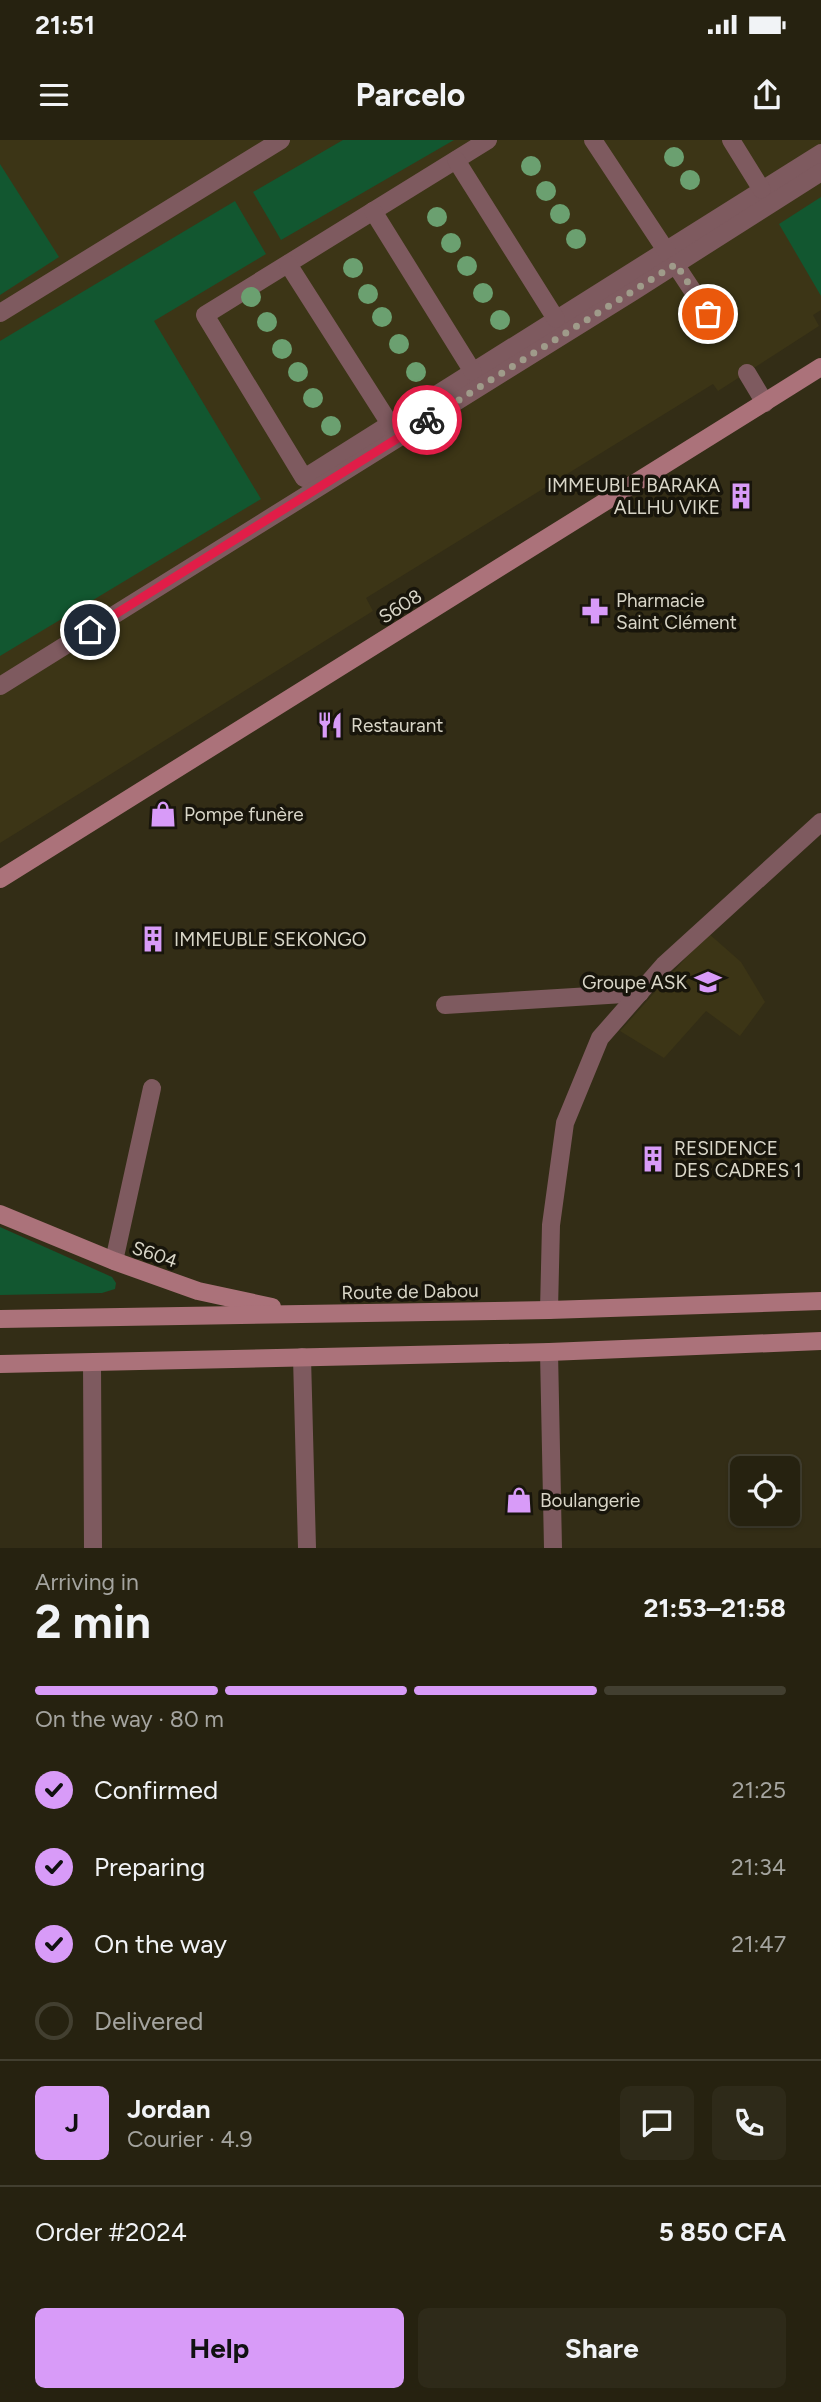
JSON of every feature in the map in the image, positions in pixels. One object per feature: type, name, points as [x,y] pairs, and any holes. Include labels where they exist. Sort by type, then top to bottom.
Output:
[{"type":"street","points":[[0,313],[281,140]]},
{"type":"street","points":[[488,140],[205,315],[304,478],[556,319],[821,172]]},
{"type":"street","points":[[593,140],[708,314]]},
{"type":"street","points":[[731,140],[762,190]]},
{"type":"street","points":[[0,687],[671,257],[762,190],[821,153]]},
{"type":"street","points":[[456,160],[556,319]]},
{"type":"street","points":[[373,211],[473,372]]},
{"type":"street","points":[[288,264],[390,424]]},
{"type":"street","name":"S608","points":[[0,879],[821,367]]},
{"type":"street","points":[[747,373],[765,403]]},
{"type":"street","points":[[549,1310],[551,1225],[565,1123],[600,1038],[664,965],[821,822]]},
{"type":"street","points":[[445,1005],[640,993]]},
{"type":"street","points":[[114,1261],[152,1088]]},
{"type":"street","name":"S604","points":[[0,1214],[114,1261],[198,1291],[303,1314]]},
{"type":"street","name":"Route de Dabou","points":[[0,1319],[549,1310],[821,1301]]},
{"type":"street","points":[[0,1364],[549,1352],[821,1341]]},
{"type":"street","points":[[549,1352],[553,1548]]},
{"type":"street","points":[[302,1357],[307,1548]]},
{"type":"street","points":[[92,1363],[93,1548]]},
{"type":"shaded area","points":[[0,140],[821,140],[821,310],[813,315],[819,326],[718,391],[713,384],[366,598],[373,611],[0,843]]},
{"type":"shaded area","name":"Groupe ASK","points":[[708,933],[741,962],[765,1002],[740,1036],[706,1011],[664,1058],[620,1031]]},
{"type":"green space","points":[[343,140],[454,140],[281,240],[253,192]]},
{"type":"green space","points":[[0,164],[59,257],[0,295]]},
{"type":"green space","points":[[821,197],[821,296],[779,224]]},
{"type":"green space","points":[[235,201],[266,254],[154,321],[261,499],[0,656],[0,341]]},
{"type":"green space","points":[[0,1227],[112,1277],[116,1283],[115,1289],[102,1293],[0,1295]]},
{"type":"way so far","points":[[427,420],[676,264],[708,314]]},
{"type":"place","name":"IMMEUBLE BARAKA ALLHU VIKE","points":[[741,496]]},
{"type":"place","name":"Pharmacie Saint Clément","points":[[595,611]]},
{"type":"place","name":"Restaurant","points":[[330,725]]},
{"type":"place","name":"Pompe funère","points":[[163,814]]},
{"type":"place","name":"IMMEUBLE SEKONGO","points":[[153,939]]},
{"type":"place","name":"Groupe ASK","points":[[708,982]]},
{"type":"place","name":"RESIDENCE DES CADRES 1","points":[[653,1159]]},
{"type":"place","name":"Boulangerie","points":[[519,1500]]},
{"type":"route","points":[[90,630],[427,420]]}]
